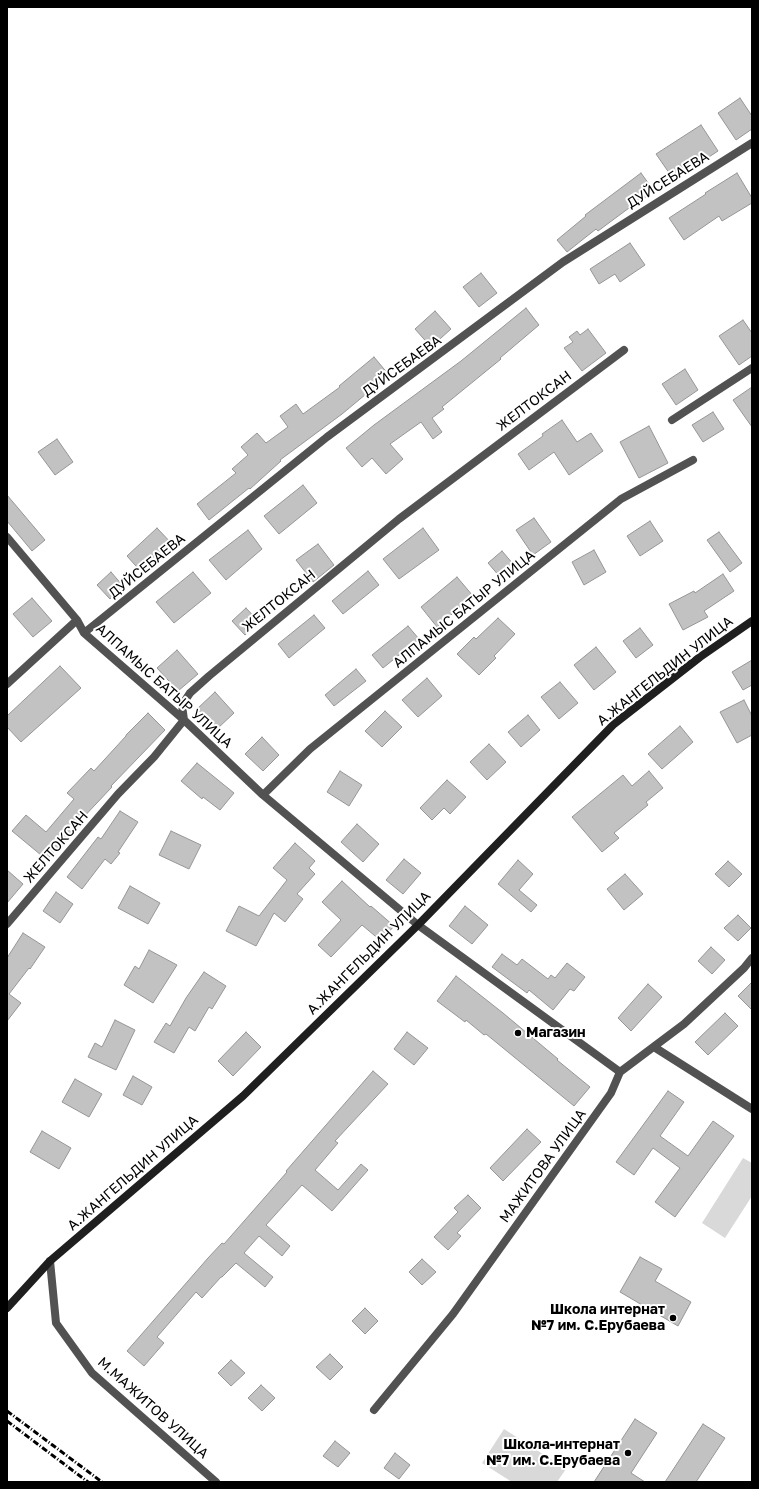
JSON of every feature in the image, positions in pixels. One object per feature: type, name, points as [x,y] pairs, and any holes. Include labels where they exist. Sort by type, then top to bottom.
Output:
[{"type":"street","name":"ДУЙСЕБАЕВА","points":[[84,634],[327,438],[550,272],[752,143]]},
{"type":"street","name":"ЖЕЛТОКСАН","points":[[7,924],[118,794],[154,757],[184,720],[182,705],[190,693],[399,520],[624,350]]},
{"type":"street","points":[[672,420],[752,368]]},
{"type":"street","name":"АЛПАМЫС БАТЫР УЛИЦА","points":[[263,794],[310,749],[622,499],[693,460]]},
{"type":"street","name":"АЛПАМЫС БАТЫР УЛИЦА","points":[[7,537],[77,620],[84,634],[184,720],[263,794],[418,925],[620,1072]]},
{"type":"street","points":[[7,684],[77,620]]},
{"type":"street","name":"А.ЖАНГЕЛЬДИН УЛИЦА","points":[[7,1308],[50,1261],[243,1096],[418,925],[614,724],[700,657],[752,621]]},
{"type":"street","points":[[620,1072],[684,1024],[744,968],[752,958]]},
{"type":"street","points":[[654,1047],[752,1109]]},
{"type":"street","name":"МАЖИТОВА УЛИЦА","points":[[374,1410],[453,1314],[612,1092],[620,1072]]},
{"type":"street","name":"М.МАЖИТОВ УЛИЦА","points":[[50,1261],[56,1323],[92,1373],[216,1482]]},
{"type":"shaded area","points":[[743,1158],[752,1163],[752,1196],[725,1238],[702,1223]]},
{"type":"shaded area","points":[[504,1429],[566,1469],[557,1482],[512,1482],[482,1463]]},
{"type":"building","points":[[740,98],[752,116],[752,129],[736,140],[718,113]]},
{"type":"building","points":[[701,125],[718,151],[674,180],[656,154]]},
{"type":"building","points":[[641,173],[654,191],[598,231],[596,229],[567,252],[557,240],[586,216],[585,215]]},
{"type":"building","points":[[737,173],[752,198],[752,203],[722,221],[719,216],[684,240],[669,218]]},
{"type":"building","points":[[630,243],[645,265],[620,282],[615,274],[599,284],[590,269]]},
{"type":"building","points":[[481,273],[497,293],[479,307],[463,287]]},
{"type":"building","points":[[526,308],[539,325],[500,358],[501,359],[442,407],[444,409],[432,418],[442,432],[433,439],[421,422],[390,444],[403,459],[386,474],[372,458],[362,467],[346,448],[374,425],[461,361]]},
{"type":"building","points":[[435,311],[451,329],[431,347],[415,329]]},
{"type":"building","points":[[743,320],[752,333],[752,356],[739,365],[719,336]]},
{"type":"building","points":[[588,329],[606,353],[582,371],[564,348],[573,342],[569,337],[577,331],[580,335]]},
{"type":"building","points":[[374,357],[389,375],[342,414],[280,460],[281,461],[250,489],[249,488],[209,520],[197,504],[236,473],[232,469],[248,455],[241,447],[257,433],[266,443],[288,427],[280,416],[296,404],[303,414],[340,387],[339,386]]},
{"type":"building","points":[[685,369],[698,390],[676,405],[662,384]]},
{"type":"building","points":[[752,387],[752,427],[733,400]]},
{"type":"building","points":[[713,412],[724,429],[703,442],[692,425]]},
{"type":"building","points":[[562,420],[577,442],[591,433],[603,451],[569,475],[554,452],[529,470],[518,454]]},
{"type":"building","points":[[649,426],[668,463],[639,478],[620,442]]},
{"type":"building","points":[[57,439],[73,462],[55,475],[38,452]]},
{"type":"building","points":[[303,485],[317,503],[279,534],[264,516]]},
{"type":"building","points":[[7,495],[45,540],[32,551],[7,521]]},
{"type":"building","points":[[534,518],[551,542],[533,555],[516,530]]},
{"type":"building","points":[[650,521],[663,541],[640,556],[627,536]]},
{"type":"building","points":[[157,528],[174,546],[143,574],[127,556]]},
{"type":"building","points":[[423,528],[439,550],[399,579],[383,559]]},
{"type":"building","points":[[248,530],[262,549],[226,580],[209,560]]},
{"type":"building","points":[[719,532],[742,563],[730,572],[707,540]]},
{"type":"building","points":[[318,544],[334,565],[313,582],[296,560]]},
{"type":"building","points":[[594,550],[606,572],[584,585],[572,562]]},
{"type":"building","points":[[502,551],[514,565],[500,577],[488,563]]},
{"type":"building","points":[[368,571],[379,585],[343,614],[332,601]]},
{"type":"building","points":[[111,572],[123,586],[110,599],[97,585]]},
{"type":"building","points":[[193,572],[211,593],[174,623],[156,602]]},
{"type":"building","points":[[723,574],[734,591],[704,611],[708,617],[683,630],[669,604],[694,591],[695,593]]},
{"type":"building","points":[[457,577],[473,596],[437,627],[421,607]]},
{"type":"building","points":[[32,598],[52,621],[33,637],[13,614]]},
{"type":"building","points":[[246,608],[259,622],[245,635],[232,621]]},
{"type":"building","points":[[314,615],[325,628],[289,658],[278,644]]},
{"type":"building","points":[[498,618],[515,634],[494,656],[496,658],[479,675],[457,654],[474,637],[476,639]]},
{"type":"building","points":[[408,626],[419,639],[383,668],[372,655]]},
{"type":"building","points":[[640,628],[653,645],[636,658],[623,641]]},
{"type":"building","points":[[596,647],[616,672],[594,690],[574,665]]},
{"type":"building","points":[[177,650],[198,674],[178,691],[157,668]]},
{"type":"building","points":[[752,660],[752,685],[743,690],[732,672]]},
{"type":"building","points":[[60,666],[81,688],[21,742],[7,727],[7,716]]},
{"type":"building","points":[[356,669],[366,681],[334,706],[325,695]]},
{"type":"building","points":[[427,678],[442,696],[418,717],[402,700]]},
{"type":"building","points":[[560,682],[578,703],[559,719],[541,697]]},
{"type":"building","points":[[215,692],[234,713],[217,729],[197,709]]},
{"type":"building","points":[[744,700],[752,716],[752,735],[737,743],[720,712]]},
{"type":"building","points":[[385,711],[402,727],[382,747],[365,731]]},
{"type":"building","points":[[148,713],[165,730],[111,786],[112,787],[79,822],[47,860],[12,831],[26,815],[46,832],[74,799],[67,793],[91,768],[94,771]]},
{"type":"building","points":[[528,715],[540,730],[521,747],[508,732]]},
{"type":"building","points":[[680,726],[693,742],[662,769],[648,754]]},
{"type":"building","points":[[262,737],[279,755],[263,771],[245,754]]},
{"type":"building","points":[[489,744],[506,762],[487,780],[470,762]]},
{"type":"building","points":[[197,763],[234,793],[220,810],[203,797],[202,799],[181,781]]},
{"type":"building","points":[[340,771],[362,785],[349,806],[327,792]]},
{"type":"building","points":[[649,771],[663,788],[646,802],[648,805],[614,833],[619,838],[602,852],[572,817],[623,775],[632,786]]},
{"type":"building","points":[[447,780],[466,797],[450,814],[444,808],[432,820],[420,808]]},
{"type":"building","points":[[120,811],[138,822],[118,852],[120,853],[111,864],[105,859],[82,889],[67,877],[98,837],[101,839]]},
{"type":"building","points":[[357,824],[379,844],[363,862],[341,842]]},
{"type":"building","points":[[171,831],[201,845],[189,869],[159,855]]},
{"type":"building","points":[[295,843],[315,861],[309,868],[315,874],[297,894],[303,899],[285,922],[274,913],[256,946],[226,931],[239,906],[259,916],[287,880],[273,868]]},
{"type":"building","points":[[404,859],[421,873],[403,894],[386,880]]},
{"type":"building","points":[[518,860],[533,874],[519,890],[537,905],[531,912],[498,884]]},
{"type":"building","points":[[728,861],[742,874],[729,887],[715,874]]},
{"type":"building","points":[[7,870],[23,884],[7,903]]},
{"type":"building","points":[[625,874],[643,894],[624,910],[607,889]]},
{"type":"building","points":[[342,881],[370,907],[371,906],[394,926],[381,941],[362,925],[331,957],[318,945],[341,920],[322,902]]},
{"type":"building","points":[[130,886],[160,903],[148,924],[118,908]]},
{"type":"building","points":[[56,892],[73,904],[60,923],[43,911]]},
{"type":"building","points":[[465,906],[488,925],[472,944],[449,926]]},
{"type":"building","points":[[738,915],[751,928],[738,941],[724,928]]},
{"type":"building","points":[[23,933],[45,947],[30,969],[29,968],[9,994],[21,1003],[7,1021],[7,958]]},
{"type":"building","points":[[711,947],[725,960],[712,974],[698,961]]},
{"type":"building","points":[[149,950],[177,965],[153,1003],[124,985],[135,966],[139,969]]},
{"type":"building","points":[[502,954],[517,965],[522,959],[548,979],[551,975],[555,978],[567,963],[585,977],[574,991],[570,989],[553,1010],[529,990],[527,993],[492,967]]},
{"type":"building","points":[[204,972],[226,986],[212,1009],[209,1007],[195,1031],[189,1027],[174,1053],[154,1042],[166,1023],[170,1026],[186,998]]},
{"type":"building","points":[[456,976],[503,1013],[590,1087],[574,1106],[486,1034],[484,1035],[466,1020],[465,1022],[437,1001]]},
{"type":"building","points":[[752,982],[752,1010],[738,996]]},
{"type":"building","points":[[648,984],[662,997],[631,1031],[618,1018]]},
{"type":"building","points":[[725,1013],[738,1026],[708,1055],[695,1042]]},
{"type":"building","points":[[115,1020],[135,1030],[116,1070],[88,1057],[95,1043],[102,1047]]},
{"type":"building","points":[[246,1032],[261,1047],[233,1076],[218,1061]]},
{"type":"building","points":[[407,1032],[428,1048],[414,1065],[394,1049]]},
{"type":"building","points":[[373,1071],[388,1084],[335,1141],[338,1143],[315,1170],[338,1190],[361,1164],[368,1170],[332,1211],[302,1185],[266,1225],[290,1246],[282,1256],[259,1236],[244,1253],[273,1277],[265,1287],[236,1263],[202,1298],[196,1292],[157,1337],[164,1343],[144,1366],[127,1351],[208,1258],[222,1243],[224,1244]]},
{"type":"building","points":[[133,1076],[152,1087],[142,1105],[123,1095]]},
{"type":"building","points":[[75,1079],[102,1094],[89,1117],[62,1102]]},
{"type":"building","points":[[668,1091],[684,1102],[660,1136],[688,1156],[713,1121],[734,1136],[675,1217],[655,1202],[680,1168],[653,1148],[634,1175],[616,1162]]},
{"type":"building","points":[[527,1129],[541,1142],[503,1181],[490,1168]]},
{"type":"building","points":[[42,1131],[71,1148],[59,1169],[30,1152]]},
{"type":"building","points":[[468,1195],[481,1208],[457,1233],[461,1236],[448,1250],[434,1237],[458,1212],[454,1208]]},
{"type":"building","points":[[640,1257],[662,1269],[655,1281],[691,1302],[678,1326],[620,1292]]},
{"type":"building","points":[[422,1259],[436,1272],[422,1285],[409,1272]]},
{"type":"building","points":[[365,1308],[378,1321],[365,1334],[352,1321]]},
{"type":"building","points":[[330,1354],[343,1367],[330,1380],[316,1367]]},
{"type":"building","points":[[231,1360],[245,1373],[231,1386],[218,1373]]},
{"type":"building","points":[[261,1385],[275,1398],[262,1411],[248,1398]]},
{"type":"building","name":"Школа-интернат №7 им. С.Ерубаева","points":[[635,1419],[657,1433],[631,1473],[645,1482],[594,1482]]},
{"type":"building","points":[[703,1424],[725,1438],[696,1482],[665,1482]]},
{"type":"building","points":[[335,1441],[350,1453],[338,1467],[323,1456]]},
{"type":"building","points":[[395,1453],[410,1465],[399,1479],[384,1468]]},
{"type":"railway","points":[[7,1411],[102,1482]]},
{"type":"railway","points":[[7,1421],[88,1482]]},
{"type":"place","name":"Магазин","points":[[518,1033]]},
{"type":"place","name":"Школа интернат №7 им. С.Ерубаева","points":[[673,1318]]},
{"type":"place","name":"Школа-интернат №7 им. С.Ерубаева","points":[[628,1453]]}]
